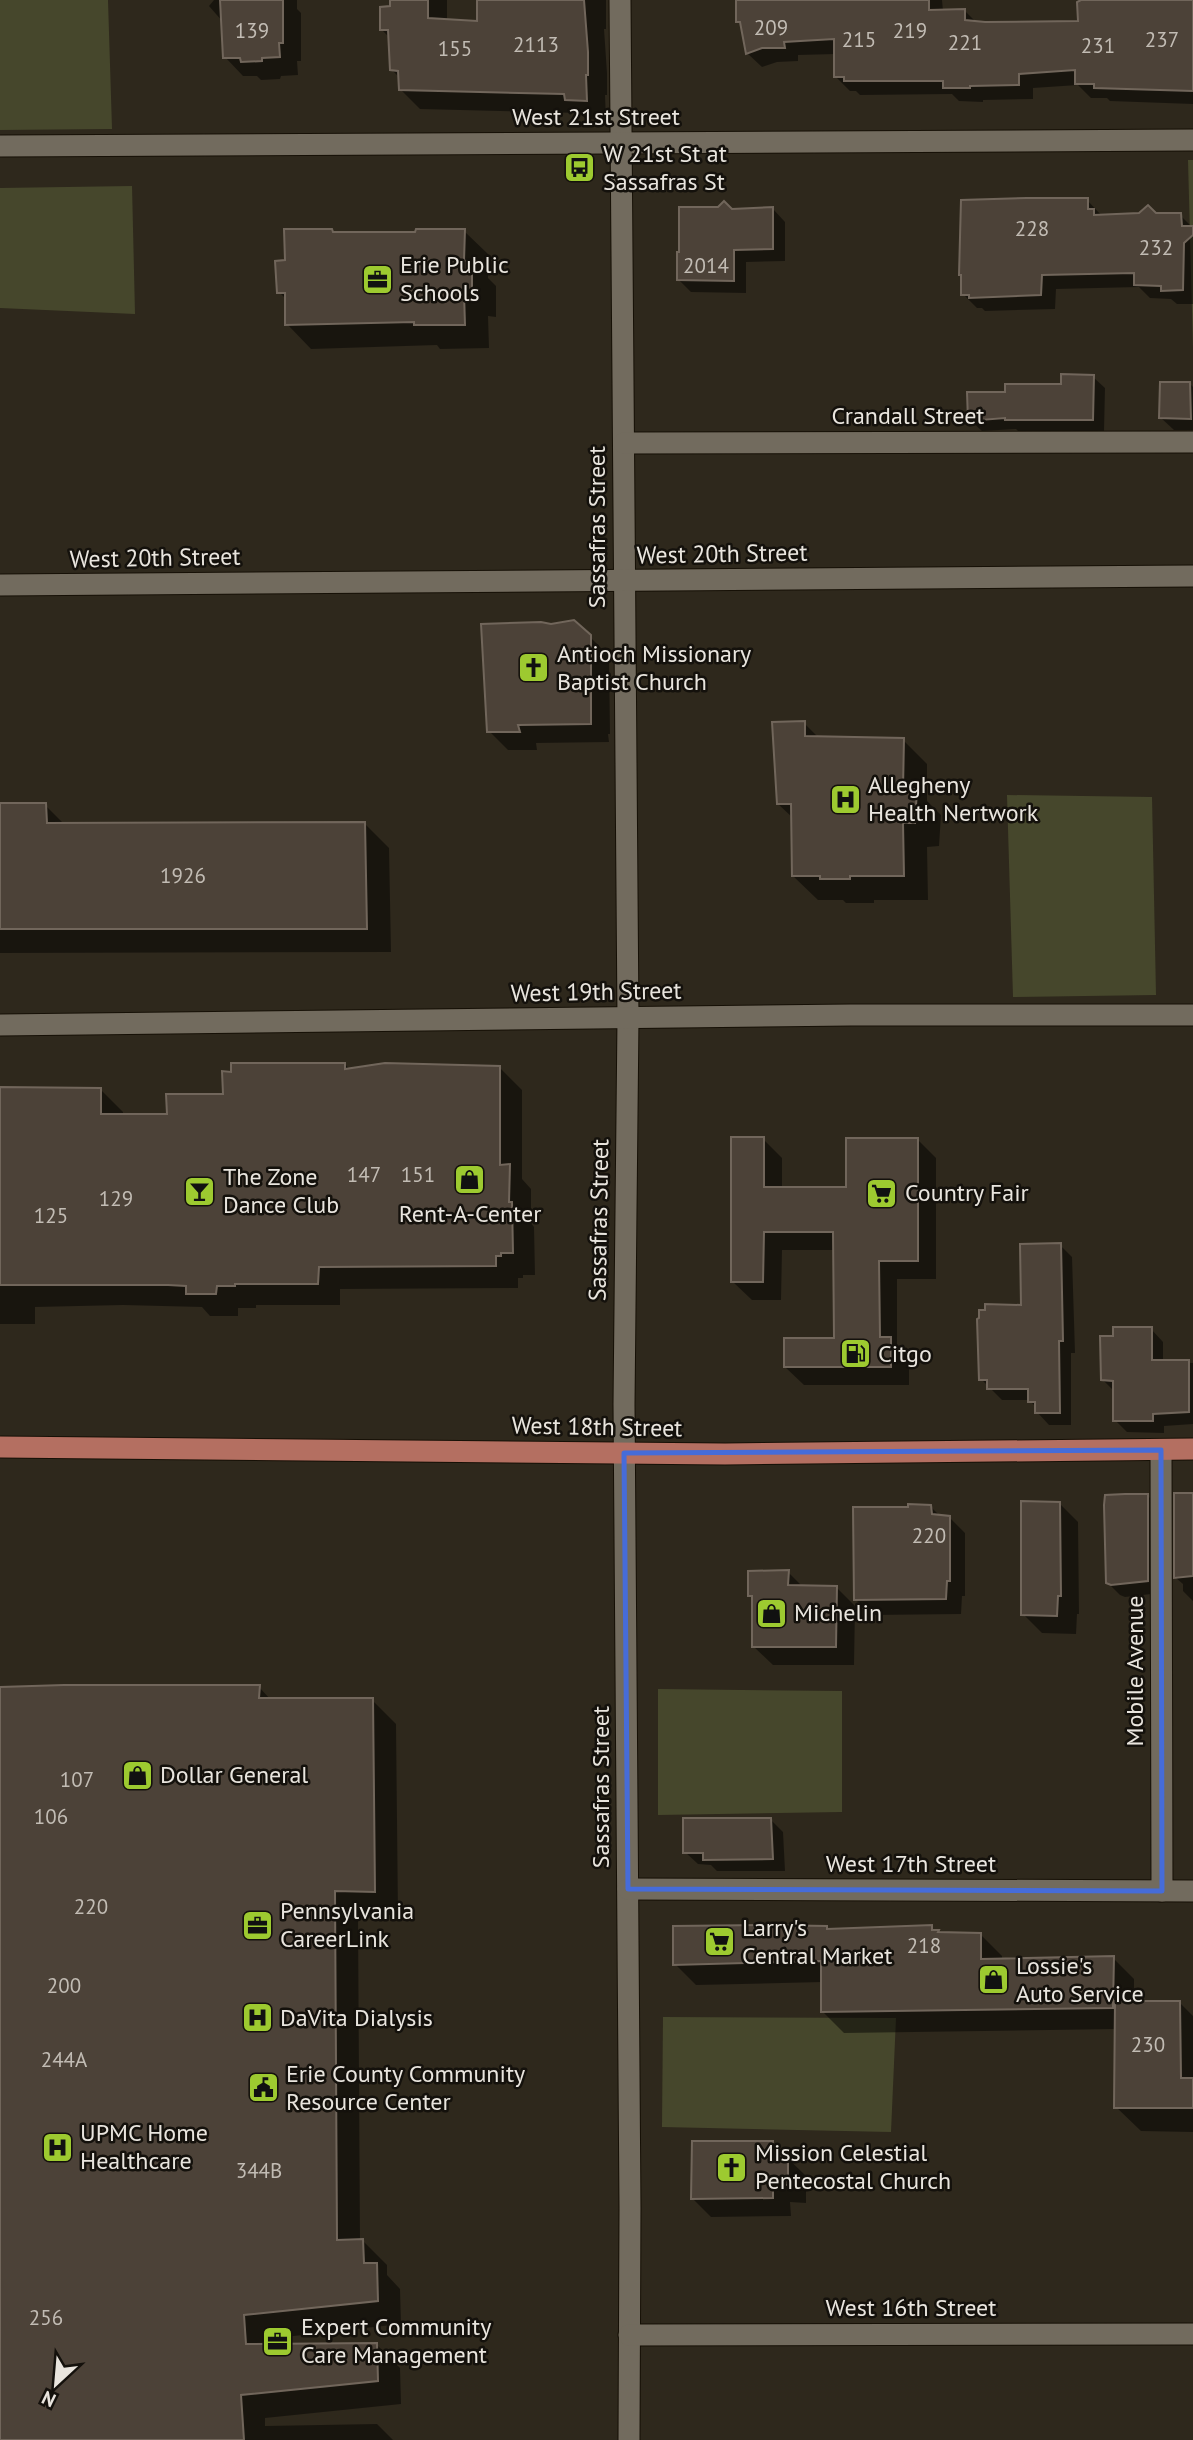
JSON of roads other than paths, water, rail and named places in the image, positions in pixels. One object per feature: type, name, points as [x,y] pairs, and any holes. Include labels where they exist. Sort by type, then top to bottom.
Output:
[{"type":"main road","name":"West 18th Street","points":[[0,1447],[624,1453],[1193,1449]]},
{"type":"street","name":"Sassafras Street","points":[[620,0],[628,1018],[624,1453],[629,2440]]},
{"type":"street","name":"West 21st Street","points":[[0,146],[1193,140]]},
{"type":"street","name":"Crandall Street","points":[[624,443],[1193,442]]},
{"type":"street","name":"West 20th Street","points":[[0,585],[1193,576]]},
{"type":"street","name":"West 19th Street","points":[[0,1025],[1193,1015]]},
{"type":"street","name":"Mobile Avenue","points":[[1161,1450],[1162,1891]]},
{"type":"street","name":"West 17th Street","points":[[628,1889],[1193,1891]]},
{"type":"street","name":"West 16th Street","points":[[629,2336],[1193,2334]]},
{"type":"place","name":"W 21st St at Sassafras St","points":[[580,168]]},
{"type":"place","name":"Erie Public Schools","points":[[377,279]]},
{"type":"place","name":"Antioch Missionary Baptist Church","points":[[534,668]]},
{"type":"place","name":"Allegheny Health Nertwork","points":[[845,799]]},
{"type":"place","name":"Rent-A-Center","points":[[470,1180]]},
{"type":"place","name":"The Zone Dance Club","points":[[200,1191]]},
{"type":"place","name":"Country Fair","points":[[882,1193]]},
{"type":"place","name":"Citgo","points":[[855,1354]]},
{"type":"place","name":"Michelin","points":[[771,1613]]},
{"type":"place","name":"Dollar General","points":[[137,1775]]},
{"type":"place","name":"Pennsylvania CareerLink","points":[[257,1925]]},
{"type":"place","name":"Larry's Central Market","points":[[719,1942]]},
{"type":"place","name":"Lossie's Auto Service","points":[[993,1980]]},
{"type":"place","name":"DaVita Dialysis","points":[[257,2018]]},
{"type":"place","name":"Erie County Community Resource Center","points":[[263,2088]]},
{"type":"place","name":"UPMC Home Healthcare","points":[[57,2147]]},
{"type":"place","name":"Mission Celestial Pentecostal Church","points":[[732,2167]]},
{"type":"place","name":"Expert Community Care Management","points":[[278,2341]]}]
